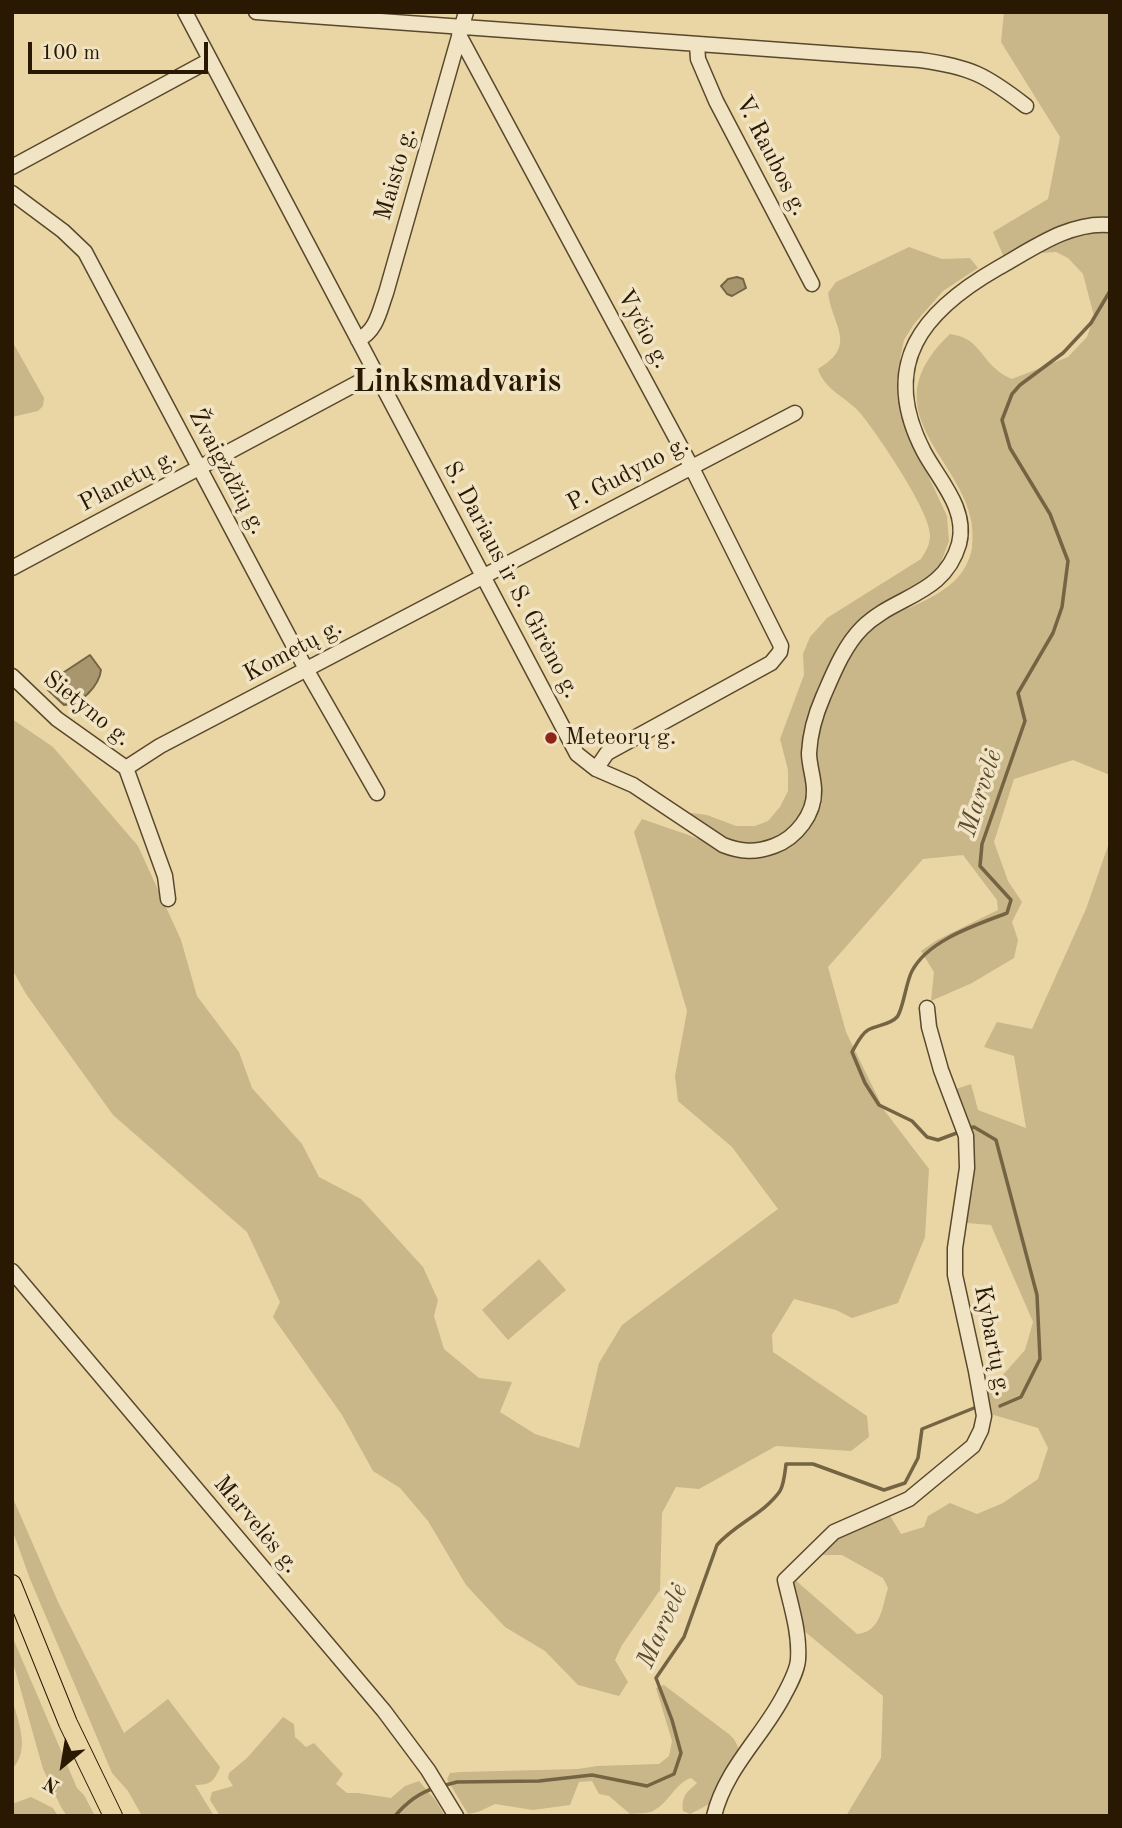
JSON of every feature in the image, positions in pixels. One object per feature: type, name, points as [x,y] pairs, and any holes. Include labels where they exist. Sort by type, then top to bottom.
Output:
[{"type":"main road","points":[[12,1584],[68,1723],[113,1816]]},
{"type":"street","points":[[256,12],[460,32],[697,45],[943,63],[968,68],[997,83],[1027,106]]},
{"type":"street","name":"Maisto g.","points":[[358,340],[375,325],[382,304],[466,12]]},
{"type":"street","name":"S. Dariaus ir S. Girėno g.","points":[[190,14],[210,60],[569,742],[577,754],[596,769],[633,785],[723,845],[738,851],[751,852],[782,844],[804,824],[814,791],[809,753],[821,700],[852,639],[871,621],[937,581],[947,570],[960,540],[960,524],[955,505],[924,451],[907,400],[907,367],[921,331],[948,301],[1006,263],[1071,229],[1097,224],[1110,225]]},
{"type":"street","name":"Vyčio g.","points":[[460,32],[691,466],[781,646],[780,652],[771,663],[607,753],[596,769]]},
{"type":"street","name":"V. Raubos g.","points":[[697,45],[698,59],[716,101],[812,284]]},
{"type":"street","points":[[12,167],[210,60]]},
{"type":"street","name":"Žvaigždžių g.","points":[[12,193],[63,231],[85,252],[306,669],[377,793]]},
{"type":"street","name":"Planetų g.","points":[[12,568],[376,373]]},
{"type":"street","name":"P. Gudyno g.","points":[[483,576],[795,413]]},
{"type":"street","name":"Kometų g.","points":[[126,768],[160,746],[483,576]]},
{"type":"street","name":"Sietyno g.","points":[[12,676],[57,719],[126,768],[165,876],[168,899]]},
{"type":"street","name":"Kybartų g.","points":[[714,1816],[717,1802],[730,1775],[772,1717],[798,1664],[799,1641],[785,1580],[834,1532],[909,1499],[973,1446],[981,1430],[984,1416],[955,1275],[955,1248],[967,1168],[964,1130],[941,1069],[929,1027],[927,1008]]},
{"type":"street","name":"Marvelės g.","points":[[12,1271],[384,1712],[434,1779],[456,1816]]},
{"type":"shaded area","points":[[1004,12],[1110,12],[1110,775],[1073,760],[1014,779],[994,842],[1008,881],[1022,902],[1012,922],[1018,940],[1014,958],[972,983],[931,1001],[934,972],[921,951],[937,940],[998,910],[997,900],[963,855],[923,859],[828,967],[846,1032],[884,1110],[929,1169],[925,1237],[898,1303],[852,1318],[836,1310],[794,1299],[772,1335],[773,1352],[867,1416],[869,1437],[851,1451],[776,1446],[699,1489],[676,1487],[662,1513],[660,1590],[622,1645],[615,1660],[628,1682],[619,1696],[578,1685],[545,1651],[505,1627],[466,1585],[428,1521],[400,1488],[373,1471],[342,1415],[273,1317],[280,1302],[247,1232],[113,1115],[26,994],[12,969],[12,719],[53,747],[138,846],[181,940],[197,996],[239,1052],[252,1088],[302,1144],[319,1177],[361,1199],[423,1267],[438,1300],[434,1316],[444,1349],[479,1378],[512,1382],[500,1412],[535,1434],[579,1448],[599,1363],[622,1325],[778,1209],[732,1147],[678,1101],[675,1076],[687,1011],[634,832],[642,819],[694,837],[731,855],[746,857],[767,855],[785,846],[801,833],[822,803],[817,757],[819,729],[834,687],[854,646],[860,638],[890,617],[941,592],[966,566],[972,548],[971,519],[961,492],[920,418],[917,392],[925,365],[950,334],[967,339],[991,364],[1012,379],[1068,357],[1087,337],[1094,316],[1083,274],[1068,258],[1056,252],[1041,253],[1010,271],[993,232],[1048,199],[1060,137],[1001,42]]},
{"type":"shaded area","points":[[909,247],[942,259],[970,258],[978,268],[943,291],[914,324],[904,340],[900,359],[897,395],[905,426],[947,516],[949,541],[934,574],[864,619],[808,720],[806,805],[799,821],[788,833],[769,843],[751,846],[726,840],[684,812],[707,815],[736,826],[755,826],[768,821],[780,807],[788,791],[788,770],[780,739],[804,675],[803,654],[810,637],[827,618],[921,559],[928,545],[928,524],[902,473],[861,414],[826,383],[818,369],[830,360],[840,344],[828,293],[836,282]]},
{"type":"shaded area","points":[[728,279],[743,279],[746,288],[732,296],[727,294],[721,286]]},
{"type":"shaded area","points":[[12,341],[44,398],[43,406],[38,411],[12,417]]},
{"type":"shaded area","points":[[90,655],[101,670],[97,682],[83,698],[64,705],[48,690],[49,682]]},
{"type":"shaded area","points":[[1110,840],[1110,1816],[846,1816],[881,1758],[883,1696],[804,1631],[791,1584],[793,1578],[857,1634],[865,1632],[876,1624],[888,1588],[883,1578],[842,1555],[817,1555],[833,1538],[889,1514],[901,1534],[924,1527],[928,1516],[950,1503],[977,1514],[1003,1503],[1038,1479],[1048,1448],[1038,1428],[987,1413],[987,1393],[1025,1350],[1033,1322],[991,1225],[967,1223],[971,1148],[953,1090],[971,1084],[978,1110],[1026,1128],[1014,1056],[984,1047],[997,1022],[1032,1029],[1086,909]]},
{"type":"shaded area","points":[[539,1259],[566,1290],[508,1340],[482,1310]]},
{"type":"shaded area","points":[[12,1496],[59,1604],[124,1733],[168,1699],[220,1767],[211,1782],[195,1785],[214,1816],[142,1816],[128,1791],[112,1773],[30,1579],[12,1529]]},
{"type":"shaded area","points":[[12,1636],[77,1788],[84,1795],[95,1816],[67,1816],[43,1769],[12,1659]]},
{"type":"shaded area","points":[[664,1685],[730,1735],[738,1749],[738,1755],[714,1801],[690,1814],[683,1811],[683,1802],[697,1783],[691,1778],[653,1811],[630,1814],[609,1796],[599,1794],[592,1781],[579,1782],[570,1805],[533,1810],[495,1804],[468,1814],[447,1779],[450,1773],[461,1772],[659,1764],[669,1756],[672,1741],[656,1688]]},
{"type":"shaded area","points":[[12,1698],[22,1745],[18,1761],[12,1769]]},
{"type":"shaded area","points":[[283,1717],[294,1724],[295,1737],[306,1747],[314,1743],[343,1774],[336,1784],[347,1793],[391,1798],[405,1786],[419,1781],[445,1816],[220,1816],[210,1800],[212,1792],[233,1786],[228,1778],[229,1773],[247,1758]]},
{"type":"shaded area","points":[[31,1797],[53,1808],[58,1816],[12,1816],[12,1804]]},
{"type":"waterway","name":"Marvelė","points":[[962,1131],[938,1140],[927,1137],[912,1121],[879,1105],[865,1083],[852,1052],[865,1032],[897,1017],[912,971],[929,951],[954,935],[1007,913],[1011,900],[980,866],[982,844],[1025,721],[1018,693],[1053,633],[1062,607],[1068,561],[1050,514],[1010,448],[1002,420],[1012,394],[1063,353],[1091,323],[1110,291]]},
{"type":"waterway","name":"Marvelė","points":[[969,1128],[974,1127],[996,1140],[1037,1295],[1040,1359],[1021,1397],[1000,1406]]},
{"type":"waterway","name":"Marvelė","points":[[442,1786],[457,1782],[539,1781],[592,1775],[647,1786],[674,1774],[681,1753],[656,1678],[684,1637],[717,1545],[758,1513],[780,1491],[786,1464],[813,1464],[884,1490],[905,1483],[918,1458],[922,1429],[974,1408]]},
{"type":"waterway","name":"Marvelė","points":[[395,1816],[413,1799],[435,1788]]},
{"type":"place","name":"Meteorų g.","points":[[551,738]]},
{"type":"district","name":"Linksmadvaris","points":[[457,383]]}]
